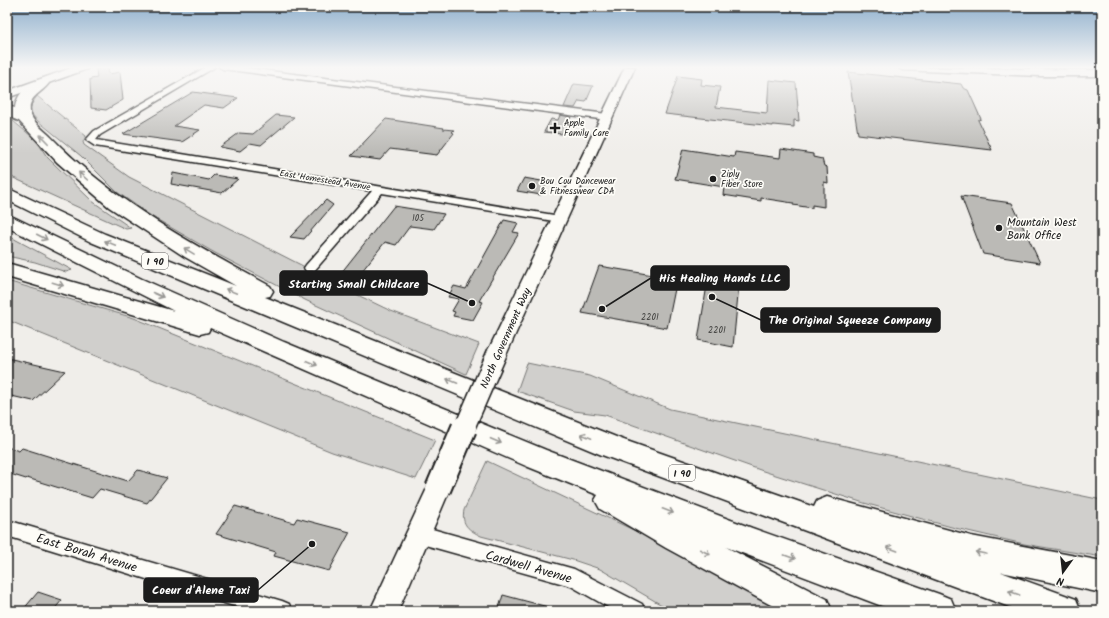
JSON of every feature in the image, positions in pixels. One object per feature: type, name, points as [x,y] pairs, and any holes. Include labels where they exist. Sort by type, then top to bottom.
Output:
[{"type":"highway","points":[[24,118],[21,108],[22,103],[27,96]]},
{"type":"highway","points":[[7,110],[24,118],[64,159],[114,203],[192,253],[263,291],[306,321]]},
{"type":"highway","name":"I 90","points":[[7,193],[98,238],[306,321],[612,447],[1064,611]]},
{"type":"highway","points":[[7,220],[134,284],[276,348],[536,458],[745,540],[939,611]]},
{"type":"highway","points":[[7,270],[276,348]]},
{"type":"highway","name":"I 90","points":[[612,447],[894,531],[971,551],[1102,577]]},
{"type":"highway","points":[[536,458],[677,538],[815,611]]},
{"type":"main road","name":"North Government Way","points":[[384,611],[497,354],[617,96]]},
{"type":"street","name":"East Homestead Avenue","points":[[162,96],[98,133],[92,139],[95,143],[560,219]]},
{"type":"street","points":[[444,96],[607,117]]},
{"type":"street","points":[[310,268],[380,189]]},
{"type":"street","name":"East Borah Avenue","points":[[7,528],[282,611]]},
{"type":"street","name":"Cardwell Avenue","points":[[418,534],[574,578],[634,611]]},
{"type":"shaded area","points":[[37,96],[86,136],[83,142],[84,145],[129,177],[303,266],[314,274],[391,311],[479,344],[466,374],[305,300],[215,253],[151,216],[117,192],[81,156],[38,121],[28,110],[28,105],[32,104]]},
{"type":"shaded area","points":[[7,116],[37,141],[47,157],[92,201],[131,228],[126,229],[7,175]]},
{"type":"shaded area","points":[[7,235],[72,270],[66,272],[35,262],[7,256]]},
{"type":"shaded area","points":[[7,281],[134,318],[435,440],[416,479],[332,452],[7,320]]},
{"type":"shaded area","points":[[527,363],[590,376],[670,409],[1102,500],[1102,557],[1024,544],[955,528],[864,503],[763,471],[605,415],[574,411],[517,391]]},
{"type":"shaded area","points":[[487,461],[710,566],[790,611],[672,611],[600,569],[573,560],[481,536],[473,532],[467,526],[463,515]]},
{"type":"building","points":[[91,96],[123,96],[123,100],[106,110],[91,108]]},
{"type":"building","points":[[187,96],[222,96],[238,98],[224,108],[204,105],[174,126],[200,130],[182,142],[123,134]]},
{"type":"building","points":[[569,96],[589,96],[586,102],[579,101],[575,108],[564,107]]},
{"type":"building","points":[[671,96],[718,96],[716,107],[767,113],[768,96],[797,96],[799,121],[794,120],[794,127],[773,126],[665,114]]},
{"type":"building","points":[[852,96],[971,96],[981,119],[978,120],[992,150],[858,134]]},
{"type":"building","points":[[276,115],[294,117],[261,145],[250,143],[240,151],[220,147],[239,133],[253,134]]},
{"type":"building","name":"Apple Family Care","points":[[560,115],[571,117],[562,134],[544,132],[551,119],[558,120]]},
{"type":"building","points":[[386,119],[454,130],[452,132],[454,133],[437,155],[390,149],[380,160],[351,156]]},
{"type":"building","name":"Ziply Fiber Store","points":[[683,149],[734,157],[735,152],[780,158],[781,149],[813,154],[813,157],[822,159],[824,166],[827,167],[828,183],[824,182],[824,207],[812,205],[812,208],[793,205],[793,203],[761,198],[761,201],[723,195],[724,187],[675,179]]},
{"type":"building","points":[[173,173],[209,180],[214,175],[238,179],[222,193],[171,184]]},
{"type":"building","name":"Bou Cou Dancewear & Fitnesswear CDA","points":[[524,178],[547,182],[541,195],[517,191]]},
{"type":"building","name":"Mountain West Bank Office","points":[[961,196],[1012,203],[1040,263],[983,254]]},
{"type":"building","points":[[326,200],[333,205],[304,239],[290,237]]},
{"type":"building","points":[[394,206],[444,214],[434,229],[410,226],[396,245],[385,242],[354,281],[337,278]]},
{"type":"building","points":[[504,220],[518,223],[513,232],[519,233],[479,301],[483,302],[473,320],[453,316],[455,312],[452,311],[459,299],[448,297],[454,286],[466,289]]},
{"type":"building","points":[[599,266],[677,279],[667,328],[582,313]]},
{"type":"building","points":[[708,279],[739,284],[733,347],[698,340]]},
{"type":"building","points":[[7,358],[65,371],[33,401],[7,395]]},
{"type":"building","points":[[7,447],[19,451],[22,448],[128,481],[138,470],[167,478],[147,503],[100,489],[92,498],[7,473]]},
{"type":"building","points":[[235,506],[294,523],[297,518],[350,532],[329,571],[274,556],[276,552],[216,534]]},
{"type":"building","points":[[38,592],[62,600],[53,611],[22,611]]},
{"type":"building","points":[[503,595],[548,607],[547,611],[498,611]]},
{"type":"place","name":"Apple Family Care","points":[[555,128]]},
{"type":"place","name":"Ziply Fiber Store","points":[[713,179]]},
{"type":"place","name":"Bou Cou Dancewear & Fitnesswear CDA","points":[[532,186]]},
{"type":"place","name":"Mountain West Bank Office","points":[[999,228]]},
{"type":"place","name":"The Original Squeeze Company","points":[[712,297]]},
{"type":"place","name":"Starting Small Childcare","points":[[472,303]]},
{"type":"place","name":"His Healing Hands LLC","points":[[602,309]]},
{"type":"place","name":"Coeur d'Alene Taxi","points":[[312,544]]}]
